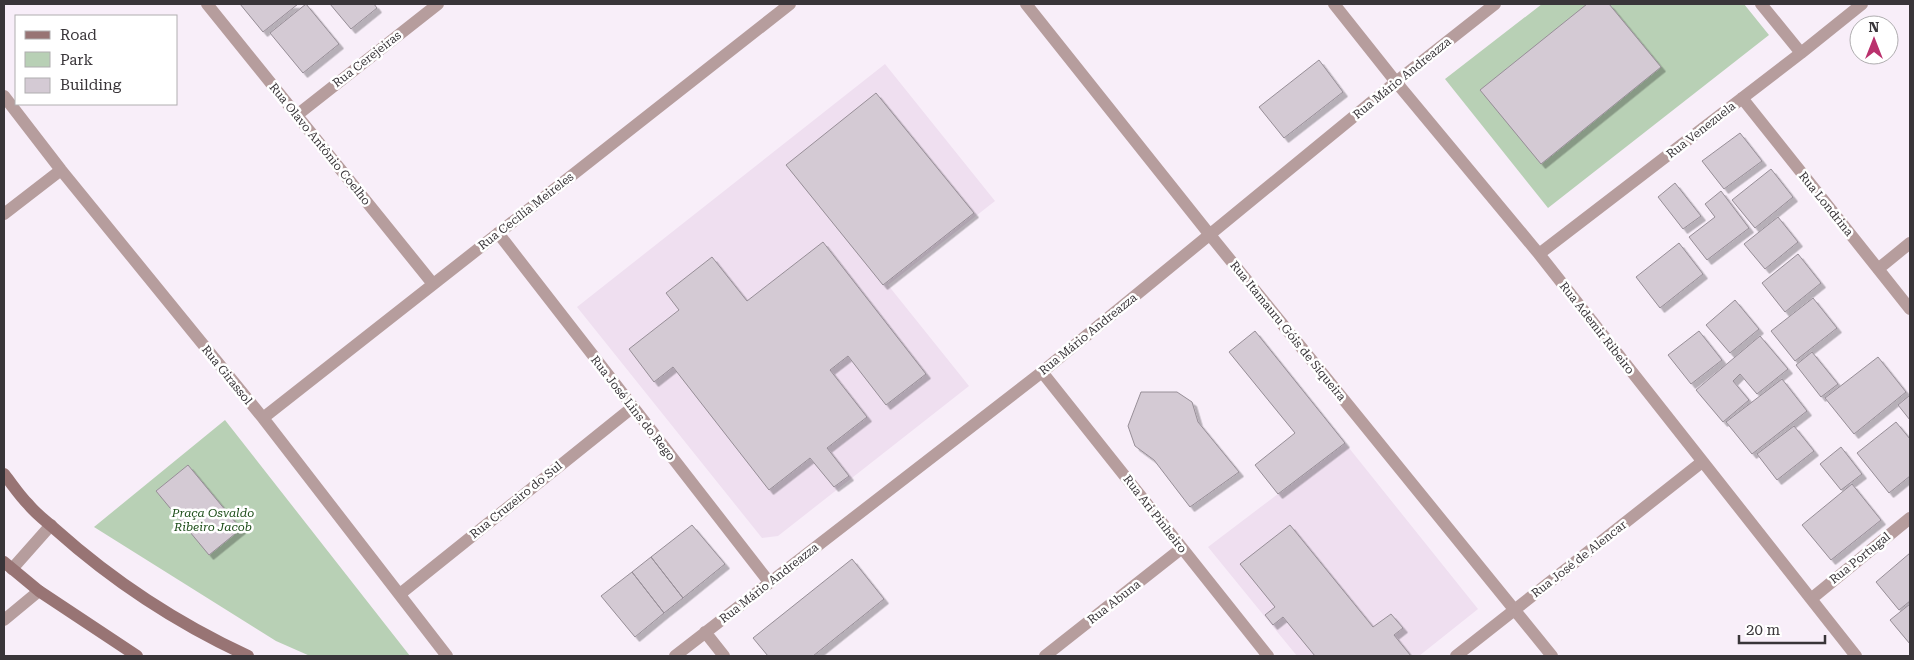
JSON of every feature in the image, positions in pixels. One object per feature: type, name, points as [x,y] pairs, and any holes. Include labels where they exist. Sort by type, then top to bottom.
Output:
[{"type":"street","name":"Rua Olavo Antônio Coelho","points":[[207,4],[433,284]]},
{"type":"street","name":"Rua Cerejeiras","points":[[297,115],[438,4]]},
{"type":"street","name":"Rua Cecília Meireles","points":[[263,418],[790,4]]},
{"type":"street","name":"Rua Itamauru Góis de Siqueira","points":[[1026,4],[1210,235],[1552,656]]},
{"type":"street","name":"Rua Ademir Ribeiro","points":[[1334,4],[1396,82],[1539,254],[1856,656]]},
{"type":"street","name":"Rua Mário Andreazza","points":[[675,656],[768,582],[1042,372],[1396,82],[1495,4]]},
{"type":"street","points":[[1761,4],[1801,53]]},
{"type":"street","name":"Rua Venezuela","points":[[1539,254],[1862,4]]},
{"type":"street","name":"Rua Girassol","points":[[4,96],[61,170],[263,418],[447,656]]},
{"type":"street","name":"Rua Londrina","points":[[1742,98],[1910,309]]},
{"type":"street","points":[[4,214],[61,170]]},
{"type":"street","name":"Rua José Lins do Rego","points":[[498,233],[768,582]]},
{"type":"street","points":[[1878,268],[1910,243]]},
{"type":"street","name":"Rua Ari Pinheiro","points":[[1042,372],[1268,656]]},
{"type":"street","name":"Rua Cruzeiro do Sul","points":[[400,594],[633,407]]},
{"type":"street","name":"Rua José de Alencar","points":[[1456,656],[1702,462]]},
{"type":"street","points":[[4,474],[28,504],[51,526],[103,568],[146,599],[220,643],[248,656]]},
{"type":"street","name":"Rua Portugal","points":[[1811,599],[1910,518]]},
{"type":"street","points":[[51,526],[8,566],[39,591],[137,656]]},
{"type":"street","name":"Rua Abuna","points":[[1045,656],[1182,548]]},
{"type":"street","points":[[4,620],[39,591]]},
{"type":"street","points":[[705,632],[724,656]]},
{"type":"shaded area","points":[[885,64],[995,201],[888,285],[969,386],[778,536],[762,538],[577,307]]},
{"type":"shaded area","points":[[1345,443],[1478,609],[1419,656],[1297,656],[1208,547]]},
{"type":"green space","points":[[1542,4],[1744,4],[1769,35],[1548,208],[1445,79]]},
{"type":"green space","name":"Praça Osvaldo Ribeiro Jacob","points":[[225,420],[410,656],[310,656],[276,641],[94,527]]},
{"type":"building","points":[[240,4],[298,4],[263,32]]},
{"type":"building","points":[[306,4],[339,44],[303,73],[270,33]]},
{"type":"building","points":[[330,4],[374,4],[377,8],[351,29]]},
{"type":"building","points":[[1587,4],[1609,4],[1661,67],[1541,164],[1480,90]]},
{"type":"building","points":[[1319,60],[1343,92],[1284,138],[1259,107]]},
{"type":"building","points":[[876,93],[974,213],[883,285],[786,165]]},
{"type":"building","points":[[1740,133],[1762,161],[1724,189],[1702,161]]},
{"type":"building","points":[[1771,169],[1793,197],[1755,228],[1732,200]]},
{"type":"building","points":[[1675,183],[1701,216],[1683,229],[1658,197]]},
{"type":"building","points":[[1721,191],[1749,228],[1707,260],[1689,237],[1715,217],[1705,204]]},
{"type":"building","points":[[1778,217],[1798,242],[1765,269],[1744,244]]},
{"type":"building","points":[[823,242],[926,374],[886,405],[848,356],[830,370],[867,417],[827,448],[849,476],[834,487],[810,458],[769,490],[673,367],[654,382],[629,349],[679,310],[666,293],[712,257],[747,301]]},
{"type":"building","points":[[1679,243],[1703,274],[1660,308],[1636,277]]},
{"type":"building","points":[[1798,254],[1821,283],[1785,312],[1762,283]]},
{"type":"building","points":[[1813,298],[1837,328],[1795,361],[1771,331]]},
{"type":"building","points":[[1735,300],[1759,329],[1730,353],[1706,325]]},
{"type":"building","points":[[1255,331],[1345,443],[1278,494],[1255,465],[1295,433],[1229,352]]},
{"type":"building","points":[[1699,331],[1722,360],[1691,384],[1668,355]]},
{"type":"building","points":[[1760,336],[1788,369],[1757,394],[1740,374],[1733,381],[1749,400],[1723,422],[1696,390]]},
{"type":"building","points":[[1812,352],[1838,384],[1821,397],[1796,365]]},
{"type":"building","points":[[1878,357],[1906,392],[1854,434],[1825,398]]},
{"type":"building","points":[[1782,379],[1807,411],[1752,454],[1726,422]]},
{"type":"building","points":[[1141,392],[1177,392],[1192,402],[1198,422],[1239,472],[1190,507],[1154,460],[1135,446],[1128,426]]},
{"type":"building","points":[[1910,395],[1910,420],[1898,405]]},
{"type":"building","points":[[1896,422],[1910,439],[1910,476],[1889,493],[1857,453]]},
{"type":"building","points":[[1794,426],[1814,451],[1777,480],[1757,454]]},
{"type":"building","points":[[1841,447],[1862,474],[1841,490],[1820,464]]},
{"type":"building","points":[[188,465],[241,529],[209,555],[156,491]]},
{"type":"building","points":[[1852,484],[1881,520],[1831,560],[1802,525]]},
{"type":"building","points":[[692,525],[725,564],[683,598],[651,557]]},
{"type":"building","points":[[1290,525],[1373,627],[1391,614],[1403,628],[1394,635],[1411,656],[1315,656],[1283,617],[1273,625],[1265,615],[1275,607],[1240,564]]},
{"type":"building","points":[[1910,553],[1910,601],[1899,610],[1876,582]]},
{"type":"building","points":[[651,557],[683,598],[664,613],[632,572]]},
{"type":"building","points":[[852,559],[884,599],[813,656],[768,656],[753,638]]},
{"type":"building","points":[[632,572],[664,613],[635,637],[601,596]]},
{"type":"building","points":[[1910,604],[1910,644],[1890,620]]}]
